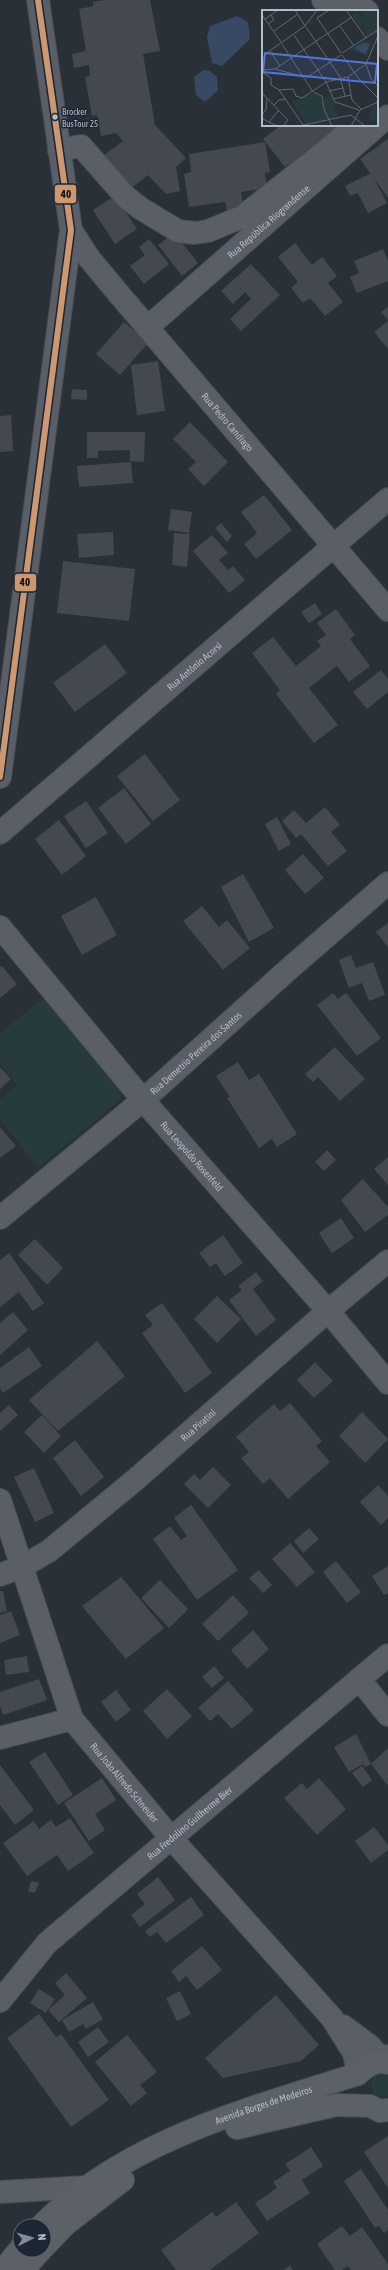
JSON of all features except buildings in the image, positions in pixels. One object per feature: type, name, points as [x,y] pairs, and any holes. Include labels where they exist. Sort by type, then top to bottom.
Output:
[{"type":"main road","points":[[323,0],[338,10]]},
{"type":"main road","points":[[352,0],[367,10]]},
{"type":"main road","points":[[378,20],[388,28]]},
{"type":"main road","points":[[378,39],[388,49]]},
{"type":"main road","name":"Avenida Borges de Medeiros","points":[[144,2160],[212,2123],[358,2074],[372,2063],[386,2060]]},
{"type":"main road","points":[[358,2074],[356,2085],[358,2091],[379,2108]]},
{"type":"main road","name":"Avenida Borges de Medeiros","points":[[144,2160],[181,2149],[234,2129],[336,2105],[379,2108]]},
{"type":"main road","points":[[49,2218],[64,2204],[86,2187],[144,2160]]},
{"type":"main road","points":[[52,2239],[66,2224],[117,2184],[144,2160]]},
{"type":"main road","points":[[3,2270],[13,2258]]},
{"type":"main road","points":[[23,2270],[34,2258]]},
{"type":"street","points":[[0,777],[71,230],[40,3]]},
{"type":"street","name":"Rua República Riograndense","points":[[378,124],[388,116]]},
{"type":"street","points":[[59,150],[81,146],[126,197],[140,208],[178,231],[195,233],[208,231],[274,203],[355,126]]},
{"type":"street","name":"Rua República Riograndense","points":[[148,327],[274,203],[375,126]]},
{"type":"street","name":"Rua Pedro Candiago","points":[[71,230],[89,258],[388,610]]},
{"type":"street","name":"Rua Antônio Acorsi","points":[[0,833],[388,500]]},
{"type":"street","name":"Rua Demetrio Pereira dos Santos","points":[[0,1218],[143,1100],[290,968],[388,884]]},
{"type":"street","name":"Rua Leopoldo Rosenfeld","points":[[0,927],[143,1100],[328,1311],[388,1383]]},
{"type":"street","name":"Rua Piratini","points":[[0,1575],[23,1566],[49,1551],[135,1480],[328,1311],[388,1261]]},
{"type":"street","name":"Rua João Alfredo Schneider","points":[[0,1500],[23,1566],[72,1719],[170,1838],[332,2018],[354,2053],[358,2074]]},
{"type":"street","name":"Rua Fredolino Guilherme Bier","points":[[0,2001],[47,1943],[388,1655]]},
{"type":"street","points":[[359,1679],[388,1715]]},
{"type":"street","points":[[0,1738],[72,1719]]},
{"type":"street","name":"Rua João Alfredo Schneider","points":[[332,2018],[370,2046],[386,2060]]},
{"type":"street","points":[[0,2192],[86,2187]]},
{"type":"green space","points":[[44,998],[120,1087],[121,1099],[38,1168],[0,1119],[0,1099],[18,1086],[0,1064],[0,1033]]},
{"type":"green space","points":[[379,2073],[388,2074],[388,2096],[381,2097],[374,2094],[372,2091],[372,2079]]},
{"type":"water","points":[[237,16],[248,22],[250,39],[222,66],[212,63],[207,37],[210,26]]},
{"type":"water","points":[[203,70],[210,71],[217,77],[218,90],[205,102],[196,95],[194,77]]},
{"type":"transit line","name":"40","points":[[0,777],[71,230],[38,0]]},
{"type":"place","name":"Brocker BusTour 25","points":[[55,117]]}]
